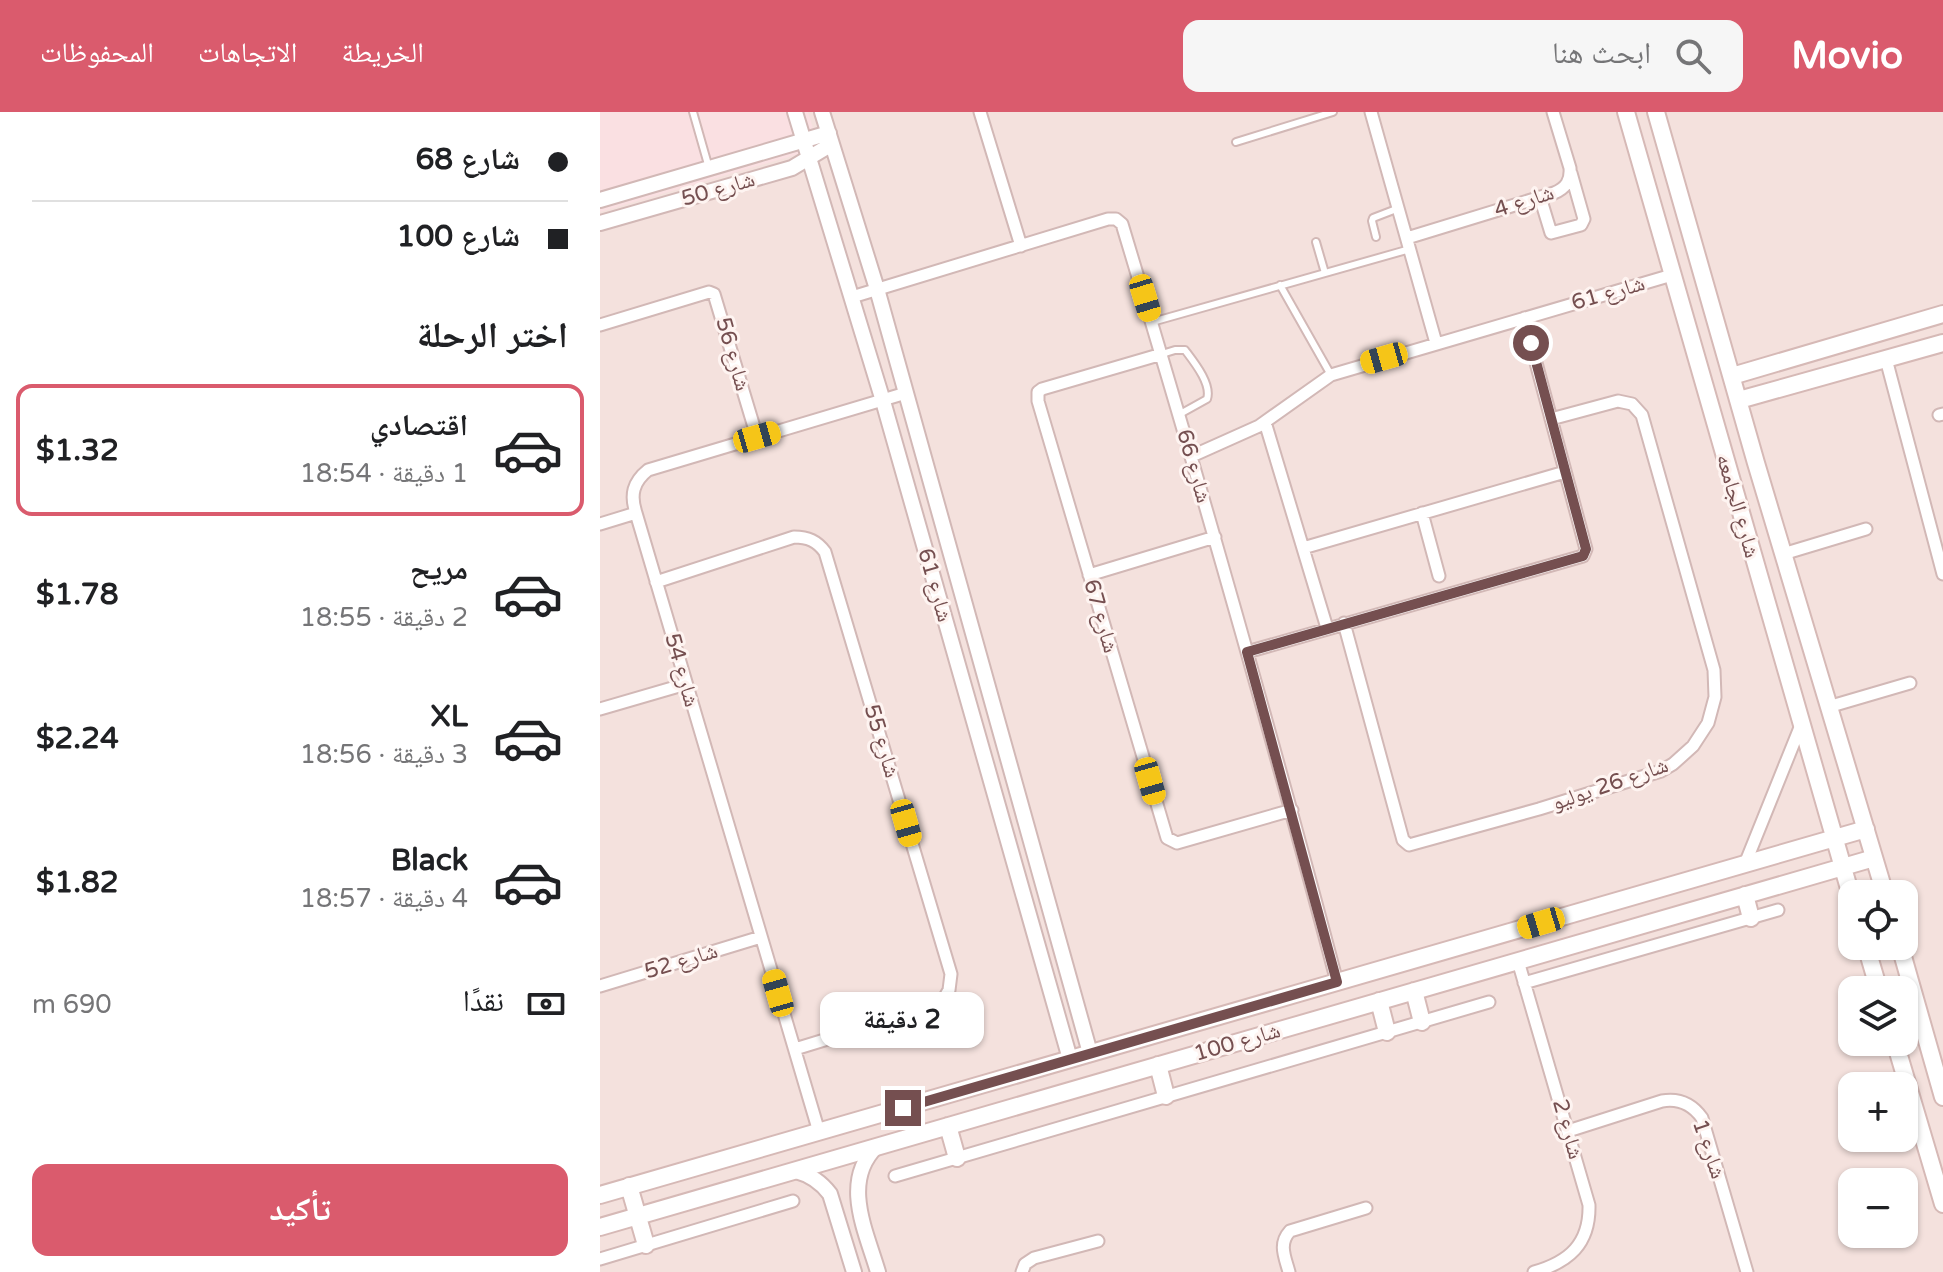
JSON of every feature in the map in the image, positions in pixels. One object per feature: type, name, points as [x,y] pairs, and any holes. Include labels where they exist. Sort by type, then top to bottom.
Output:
[{"type":"main road","name":"شارع الجامعه","points":[[1626,112],[1846,880]]},
{"type":"main road","name":"شارع الجامعه","points":[[1656,112],[1756,463],[1881,880]]},
{"type":"main road","points":[[1636,148],[1664,139]]},
{"type":"main road","points":[[1732,376],[1943,314]]},
{"type":"main road","points":[[1739,400],[1943,343]]},
{"type":"main road","points":[[1729,472],[1756,463]]},
{"type":"main road","name":"شارع 100","points":[[600,1195],[1866,829]]},
{"type":"main road","name":"شارع 100","points":[[600,1227],[1874,858]]},
{"type":"main road","points":[[1674,884],[1681,913]]},
{"type":"main road","points":[[1745,895],[1751,918]]},
{"type":"main road","points":[[1904,960],[1943,1097]]},
{"type":"main road","points":[[1414,991],[1422,1022]]},
{"type":"main road","points":[[1379,1001],[1387,1032]]},
{"type":"main road","points":[[1212,1018],[1220,1047]]},
{"type":"main road","points":[[1899,1056],[1943,1204]]},
{"type":"main road","points":[[1158,1065],[1166,1096]]},
{"type":"main road","points":[[948,1126],[957,1158]]},
{"type":"main road","points":[[629,1186],[646,1245]]},
{"type":"street","name":"شارع 61","points":[[795,112],[883,401],[1070,1059]]},
{"type":"street","name":"شارع 61","points":[[822,112],[877,289],[1090,1053]]},
{"type":"street","points":[[980,112],[1021,246]]},
{"type":"street","points":[[1371,112],[1436,343]]},
{"type":"street","name":"شارع 4","points":[[1409,244],[1560,191],[1570,175],[1570,168],[1553,112]]},
{"type":"street","name":"شارع 50","points":[[600,200],[804,140],[830,138]]},
{"type":"street","name":"شارع 50","points":[[600,223],[792,168],[809,158],[830,138]]},
{"type":"street","points":[[1540,197],[1551,233],[1581,225],[1584,219],[1570,168]]},
{"type":"street","name":"شارع 66","points":[[852,297],[1108,219],[1120,221],[1192,456],[1337,982]]},
{"type":"street","name":"شارع 61","points":[[1192,456],[1265,422],[1331,375],[1672,275]]},
{"type":"street","name":"شارع 56","points":[[600,325],[709,292],[714,294],[757,437]]},
{"type":"street","points":[[1247,652],[1583,556],[1586,549],[1524,318]]},
{"type":"street","name":"شارع 67","points":[[1162,354],[1042,389],[1037,395],[1165,835],[1169,841],[1177,843],[1292,810]]},
{"type":"street","points":[[1886,359],[1943,574]]},
{"type":"street","name":"شارع 54","points":[[819,1132],[632,496],[640,477],[648,470],[906,393]]},
{"type":"street","name":"شارع 26 يوليو","points":[[1344,623],[1403,840],[1409,845],[1661,771],[1684,756],[1701,735],[1712,711],[1714,670],[1642,415],[1632,404],[1618,401],[1551,419]]},
{"type":"street","points":[[1265,422],[1327,628]]},
{"type":"street","points":[[1303,548],[1565,472]]},
{"type":"street","points":[[600,524],[636,513]]},
{"type":"street","points":[[1422,513],[1439,576]]},
{"type":"street","points":[[1783,554],[1866,529]]},
{"type":"street","name":"شارع 55","points":[[656,582],[794,537],[812,540],[820,545],[825,552],[936,923],[951,974],[945,997],[939,1003],[795,1049]]},
{"type":"street","points":[[1089,575],[1215,537]]},
{"type":"street","points":[[1828,707],[1910,683]]},
{"type":"street","points":[[600,709],[686,684]]},
{"type":"street","points":[[1745,864],[1801,725]]},
{"type":"street","points":[[1524,983],[1778,910]]},
{"type":"street","name":"شارع 52","points":[[600,986],[761,937]]},
{"type":"street","name":"شارع 2","points":[[1518,961],[1587,1195],[1589,1215],[1579,1244],[1565,1259],[1534,1272]]},
{"type":"street","points":[[895,1176],[1489,1002]]},
{"type":"street","name":"شارع 1","points":[[1568,1131],[1662,1101],[1676,1100],[1694,1108],[1702,1118],[1747,1272]]},
{"type":"street","points":[[876,1147],[865,1160],[858,1176],[858,1203],[878,1272]]},
{"type":"street","points":[[796,1171],[812,1177],[825,1187],[836,1210],[854,1272]]},
{"type":"street","points":[[600,1259],[793,1201]]},
{"type":"street","points":[[836,1210],[858,1203]]},
{"type":"street","points":[[1289,1272],[1282,1244],[1290,1231],[1366,1208]]},
{"type":"street","points":[[1022,1272],[1025,1264],[1034,1258],[1098,1241]]},
{"type":"lane","points":[[693,112],[709,168]]},
{"type":"lane","points":[[1236,142],[1333,112]]},
{"type":"lane","points":[[1376,237],[1373,218],[1399,208]]},
{"type":"lane","points":[[1316,242],[1325,273]]},
{"type":"lane","points":[[1152,322],[1325,273],[1409,244]]},
{"type":"lane","points":[[1280,285],[1331,375]]},
{"type":"lane","points":[[1162,354],[1185,350],[1208,386],[1207,399],[1180,414]]},
{"type":"shaded area","points":[[600,112],[1943,112],[1943,1272],[600,1272]]},
{"type":"shaded area","points":[[600,112],[808,112],[819,148],[600,212]]},
{"type":"route","points":[[903,1108],[1337,982],[1247,652],[1583,556],[1586,549],[1531,343]]}]
